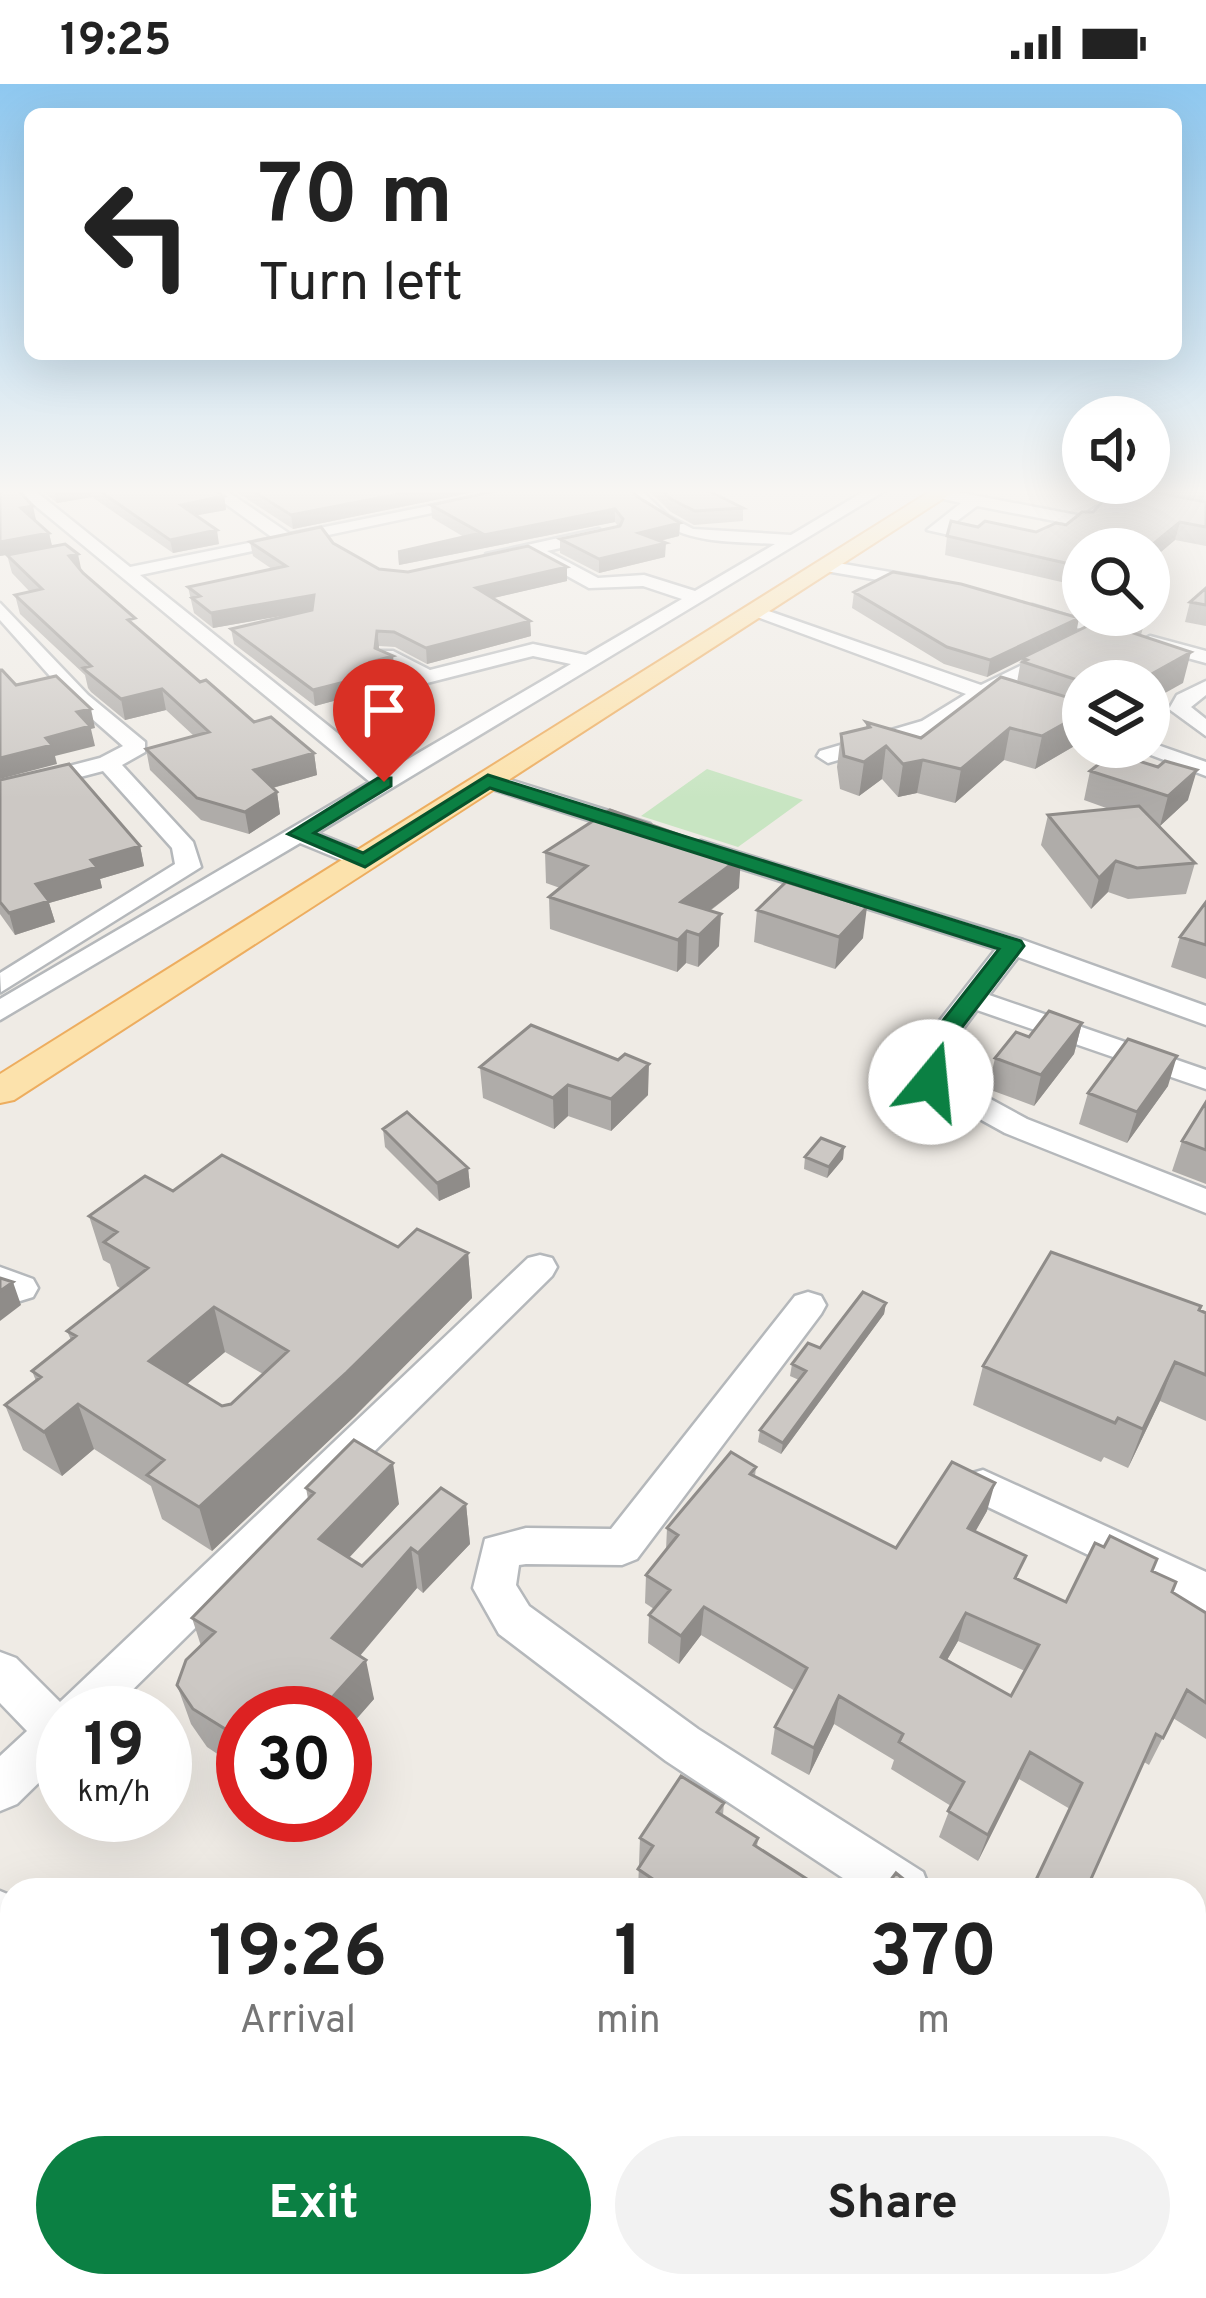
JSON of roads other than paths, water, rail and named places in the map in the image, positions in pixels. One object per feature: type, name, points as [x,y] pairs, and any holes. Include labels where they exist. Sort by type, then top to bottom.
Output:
[{"type":"main road","points":[[0,1091],[784,592]]},
{"type":"street","points":[[153,592],[218,638],[384,782]]},
{"type":"street","points":[[682,592],[699,598]]},
{"type":"street","points":[[4,995],[298,834],[708,592]]},
{"type":"street","points":[[1014,602],[1062,617]]},
{"type":"street","points":[[0,609],[81,699],[136,742],[128,756],[109,763],[0,791]]},
{"type":"street","points":[[753,612],[1062,721]]},
{"type":"street","points":[[828,755],[930,726],[980,694],[1097,636]]},
{"type":"street","points":[[1126,636],[1206,657]]},
{"type":"street","points":[[386,655],[427,677],[533,650],[591,662]]},
{"type":"street","points":[[1206,687],[1184,699],[1180,709],[1206,729]]},
{"type":"street","points":[[1170,757],[1206,769]]},
{"type":"street","points":[[4,995],[188,867],[184,847],[109,763]]},
{"type":"street","points":[[488,781],[1013,946],[1206,1016]]},
{"type":"street","points":[[298,834],[365,861]]},
{"type":"street","points":[[1013,946],[924,1060],[924,1076],[1016,1126],[1206,1202]]},
{"type":"street","points":[[972,999],[1206,1080]]},
{"type":"street","points":[[106,1686],[540,1267]]},
{"type":"street","points":[[808,1305],[622,1547],[526,1546],[500,1552],[494,1588],[514,1620],[682,1745],[887,1878]]},
{"type":"street","points":[[983,1486],[1206,1592]]},
{"type":"street","points":[[0,1672],[36,1700]]},
{"type":"street","points":[[0,1788],[36,1754]]}]
